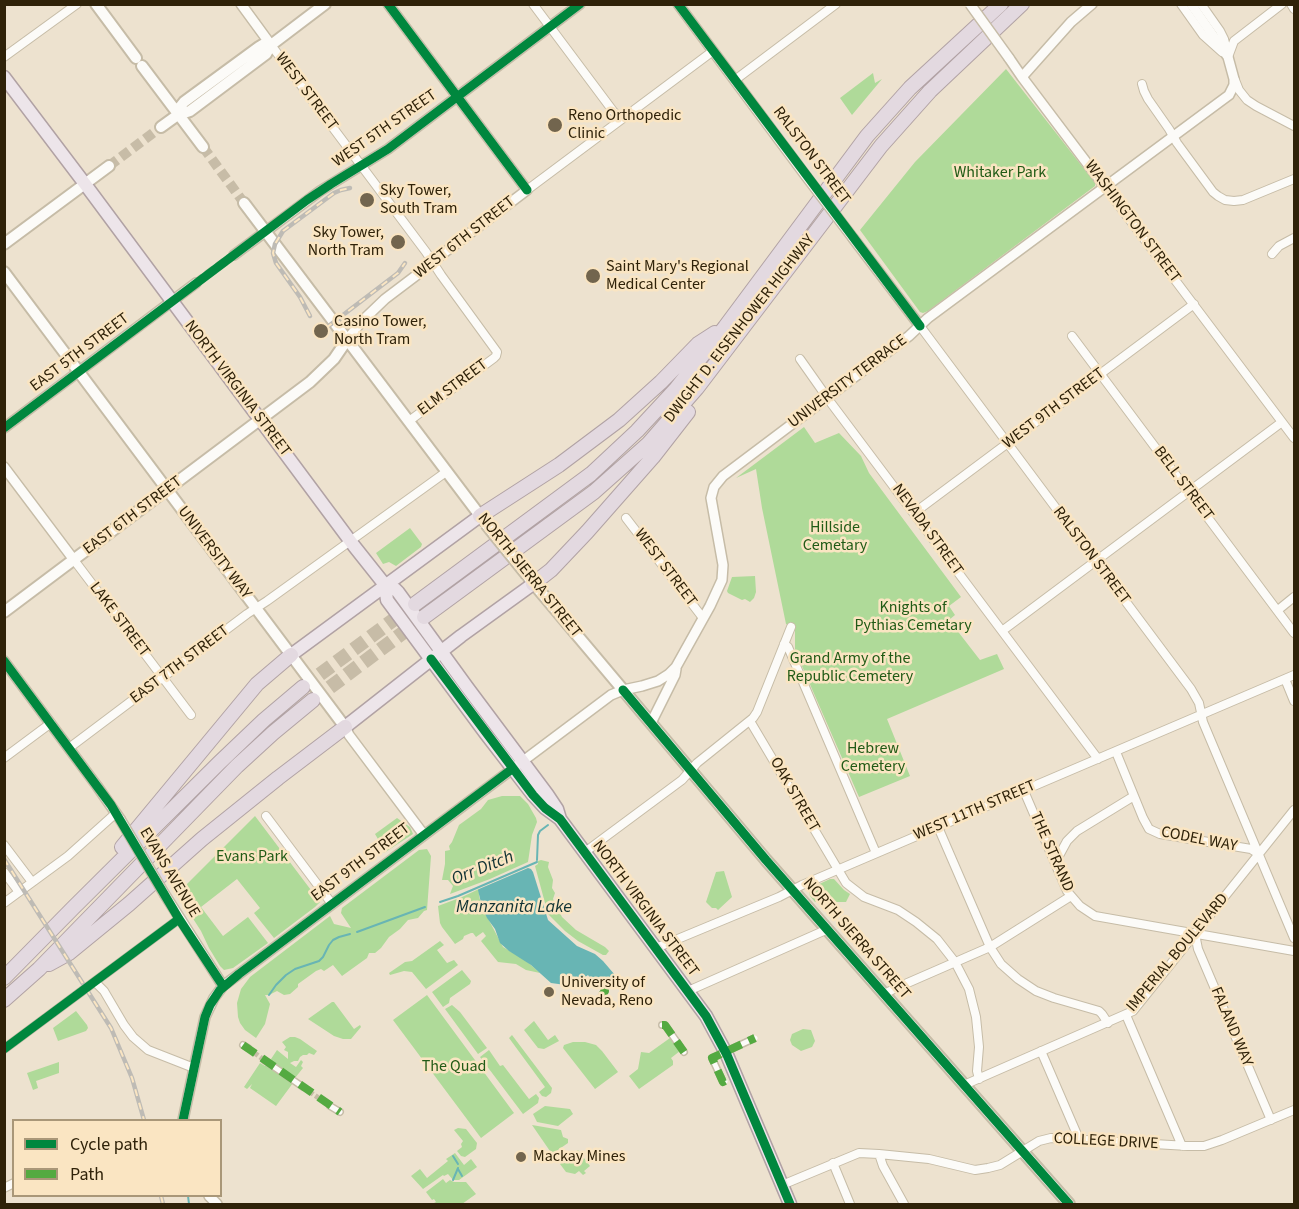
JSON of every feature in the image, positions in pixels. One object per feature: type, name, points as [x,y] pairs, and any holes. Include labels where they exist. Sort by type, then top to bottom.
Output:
[{"type":"highway","name":"DWIGHT D. EISENHOWER HIGHWAY","points":[[415,604],[591,474],[658,409],[725,327],[867,136],[910,88],[1001,4]]},
{"type":"highway","name":"DWIGHT D. EISENHOWER HIGHWAY","points":[[424,617],[594,492],[648,444],[697,388],[866,164],[913,109],[1022,4]]},
{"type":"highway","points":[[530,580],[547,574],[561,561],[653,458],[760,317],[807,242]]},
{"type":"highway","points":[[483,520],[620,420],[698,344],[725,327]]},
{"type":"highway","points":[[73,908],[257,684],[291,655]]},
{"type":"highway","points":[[4,978],[226,755],[303,687]]},
{"type":"highway","points":[[4,1000],[39,969],[237,766],[313,700]]},
{"type":"highway","points":[[39,969],[69,953],[129,904],[202,839],[345,727]]},
{"type":"main road","points":[[96,4],[203,147]]},
{"type":"main road","points":[[161,127],[178,114],[190,111],[266,54],[271,45],[325,4]]},
{"type":"main road","name":"NORTH VIRGINIA STREET","points":[[7,85],[86,184],[384,585],[387,600],[436,655],[518,765],[557,808],[560,819],[706,1016],[721,1042],[790,1204]]},
{"type":"main road","points":[[4,244],[109,166]]},
{"type":"main road","name":"NORTH SIERRA STREET","points":[[244,203],[530,580],[793,890],[1069,1204]]},
{"type":"main road","name":"UNIVERSITY WAY","points":[[4,272],[345,727]]},
{"type":"main road","name":"WEST 6TH STREET","points":[[260,419],[319,375],[347,340]]},
{"type":"main road","name":"EAST 6TH STREET","points":[[4,612],[260,419]]},
{"type":"main road","points":[[291,655],[384,585],[483,520]]},
{"type":"main road","points":[[345,727],[499,607],[530,580]]},
{"type":"street","points":[[4,57],[77,4]]},
{"type":"street","name":"WEST STREET","points":[[241,4],[432,262],[495,349],[496,354]]},
{"type":"street","points":[[388,4],[527,190]]},
{"type":"street","points":[[533,4],[604,100],[621,119]]},
{"type":"street","name":"WEST 5TH STREET","points":[[234,255],[325,188],[387,149],[580,4]]},
{"type":"street","name":"RALSTON STREET","points":[[678,4],[1191,690],[1199,703],[1201,715],[1294,938]]},
{"type":"street","points":[[735,80],[826,7],[836,4]]},
{"type":"street","name":"WASHINGTON STREET","points":[[970,4],[1022,77],[1294,438]]},
{"type":"street","points":[[1022,77],[1071,22],[1092,4]]},
{"type":"street","points":[[1180,4],[1203,35],[1228,57]]},
{"type":"street","points":[[1191,4],[1228,57]]},
{"type":"street","points":[[1201,4],[1220,31],[1234,79],[1241,93],[1256,106],[1294,126]]},
{"type":"street","points":[[1228,57],[1234,40],[1282,4]]},
{"type":"street","points":[[1291,4],[1294,9]]},
{"type":"street","name":"WEST 6TH STREET","points":[[347,340],[361,322],[385,299],[713,51]]},
{"type":"street","name":"UNIVERSITY TERRACE","points":[[623,690],[658,681],[676,667],[720,587],[723,573],[711,498],[714,488],[723,476],[928,318],[1229,95],[1234,79]]},
{"type":"street","points":[[1142,84],[1148,99],[1213,192],[1225,200],[1243,200],[1294,179]]},
{"type":"street","points":[[1272,254],[1279,246],[1294,238]]},
{"type":"street","points":[[172,301],[196,283]]},
{"type":"street","name":"EAST 5TH STREET","points":[[4,428],[172,301]]},
{"type":"street","name":"WEST 9TH STREET","points":[[914,513],[1194,304]]},
{"type":"street","name":"BELL STREET","points":[[1072,336],[1294,633]]},
{"type":"street","name":"ELM STREET","points":[[409,421],[494,358],[496,354]]},
{"type":"street","name":"NEVADA STREET","points":[[800,359],[1098,759]]},
{"type":"street","points":[[1002,631],[1282,422]]},
{"type":"street","name":"LAKE STREET","points":[[4,467],[191,715]]},
{"type":"street","name":"EAST 7TH STREET","points":[[69,747],[446,472]]},
{"type":"street","name":"WEST STREET","points":[[626,518],[703,618]]},
{"type":"street","points":[[1278,610],[1294,597]]},
{"type":"street","points":[[585,852],[682,780],[750,721],[757,712],[791,627]]},
{"type":"street","points":[[784,644],[788,647],[876,853]]},
{"type":"street","name":"EVANS AVENUE","points":[[4,661],[118,816],[165,896],[223,986]]},
{"type":"street","points":[[651,723],[675,675],[676,667]]},
{"type":"street","name":"WEST 11TH STREET","points":[[656,948],[1294,675]]},
{"type":"street","points":[[1285,679],[1294,701]]},
{"type":"street","points":[[518,765],[611,695],[623,690]]},
{"type":"street","name":"OAK STREET","points":[[750,721],[846,883],[864,897],[898,910],[927,930],[955,962],[969,989],[976,1017],[979,1079]]},
{"type":"street","points":[[4,758],[51,723]]},
{"type":"street","name":"UNIVERSITY WAY","points":[[345,727],[424,834]]},
{"type":"street","name":"CODEL WAY","points":[[1116,752],[1149,829],[1251,849],[1259,854]]},
{"type":"street","name":"EAST 9TH STREET","points":[[223,986],[518,765]]},
{"type":"street","name":"THE STRAND","points":[[1024,791],[1067,891],[1080,906],[1095,916],[1294,951]]},
{"type":"street","points":[[1055,863],[1067,841],[1077,831],[1134,796]]},
{"type":"street","name":"IMPERIAL BOULEVARD","points":[[964,1085],[1130,1014],[1294,810]]},
{"type":"street","points":[[4,903],[118,816]]},
{"type":"street","points":[[266,816],[332,904]]},
{"type":"street","points":[[938,827],[990,947],[1001,964],[1028,986],[1046,995],[1099,1011],[1108,1023]]},
{"type":"street","points":[[4,845],[32,882]]},
{"type":"street","points":[[4,872],[19,892]]},
{"type":"street","points":[[885,994],[990,947],[1071,896]]},
{"type":"street","points":[[4,1049],[179,918]]},
{"type":"street","points":[[688,991],[828,929]]},
{"type":"street","name":"FALAND WAY","points":[[1195,934],[1198,949],[1270,1120]]},
{"type":"street","points":[[95,982],[104,991],[133,1037],[148,1050],[194,1068]]},
{"type":"street","points":[[183,1119],[207,1011],[223,986]]},
{"type":"street","points":[[602,994],[605,991],[604,986]]},
{"type":"street","points":[[1126,1015],[1182,1146]]},
{"type":"street","points":[[662,1025],[665,1025],[684,1052]]},
{"type":"street","points":[[726,1081],[723,1082],[712,1058],[755,1038]]},
{"type":"street","points":[[1041,1051],[1079,1139]]},
{"type":"street","points":[[264,1060],[303,1087]]},
{"type":"street","points":[[330,1106],[340,1112]]},
{"type":"street","name":"COLLEGE DRIVE","points":[[782,1185],[859,1153],[929,1159],[975,1170],[1000,1165],[1045,1139],[1196,1147],[1213,1144],[1294,1110]]},
{"type":"street","points":[[879,1154],[904,1204]]},
{"type":"street","points":[[833,1163],[850,1204]]},
{"type":"green space","name":"Whitaker Park","points":[[1006,69],[1092,179],[1095,186],[928,311],[920,312],[860,230],[915,162]]},
{"type":"green space","points":[[873,73],[875,83],[882,79],[852,115],[840,98]]},
{"type":"green space","name":"Hillside Cemetary","points":[[804,427],[815,443],[839,433],[861,456],[869,473],[961,597],[949,606],[955,615],[949,620],[980,660],[997,654],[1004,669],[887,719],[910,776],[859,797],[795,650],[795,630],[786,624],[756,469],[736,478]]},
{"type":"green space","points":[[410,528],[422,544],[421,547],[396,566],[389,562],[383,564],[376,553]]},
{"type":"green space","points":[[755,576],[756,592],[750,602],[728,593],[732,577]]},
{"type":"green space","points":[[502,796],[520,796],[536,818],[528,862],[450,894],[453,886],[448,880],[442,880],[445,851],[450,850],[449,846],[459,825],[481,809],[488,800]]},
{"type":"green space","name":"Evans Park","points":[[255,816],[320,902],[274,938],[254,913],[260,908],[237,879],[201,907],[223,936],[248,917],[268,943],[233,968],[224,970],[181,900],[179,890]]},
{"type":"green space","points":[[397,818],[410,827],[413,834],[384,853],[375,834]]},
{"type":"green space","points":[[427,849],[431,856],[427,910],[418,918],[408,920],[389,937],[381,948],[375,953],[369,953],[367,958],[342,976],[333,965],[324,971],[321,969],[316,971],[298,984],[298,987],[290,994],[284,995],[277,991],[265,995],[270,1004],[265,1024],[256,1038],[245,1030],[238,1017],[237,1003],[241,989],[250,977],[330,916],[334,924],[351,928],[341,913],[342,908],[419,850]]},
{"type":"green space","points":[[541,860],[549,862],[548,867],[553,880],[552,888],[555,893],[553,899],[562,917],[576,930],[605,947],[609,951],[606,955],[578,941],[548,914],[535,866]]},
{"type":"green space","points":[[724,871],[732,897],[718,910],[706,902],[716,872]]},
{"type":"green space","points":[[834,879],[850,894],[846,902],[815,902],[810,896],[811,888]]},
{"type":"green space","points":[[479,889],[482,907],[503,947],[524,959],[540,973],[526,970],[516,964],[498,962],[481,941],[486,936],[483,932],[476,937],[473,933],[464,936],[455,944],[442,927],[438,906]]},
{"type":"green space","points":[[440,941],[444,945],[437,950],[447,963],[454,960],[458,965],[426,989],[412,972],[404,971],[390,975],[389,973],[405,962],[412,961]]},
{"type":"green space","points":[[462,970],[471,981],[470,984],[450,998],[449,1003],[443,1007],[432,992]]},
{"type":"green space","name":"The Quad","points":[[427,995],[514,1113],[481,1138],[393,1020]]},
{"type":"green space","points":[[332,1002],[354,1029],[360,1025],[361,1027],[351,1039],[334,1036],[308,1019]]},
{"type":"green space","points":[[452,1005],[487,1048],[478,1054],[445,1009]]},
{"type":"green space","points":[[76,1011],[88,1028],[86,1031],[58,1041],[53,1028]]},
{"type":"green space","points":[[534,1021],[548,1040],[555,1035],[559,1041],[544,1049],[538,1048],[524,1030]]},
{"type":"green space","points":[[803,1029],[811,1030],[815,1041],[812,1047],[801,1051],[792,1045],[790,1040],[792,1034]]},
{"type":"green space","points":[[512,1035],[552,1088],[551,1093],[546,1097],[539,1092],[545,1087],[509,1038]]},
{"type":"green space","points":[[290,1037],[300,1039],[317,1051],[314,1055],[309,1053],[303,1055],[298,1061],[290,1063],[296,1067],[301,1060],[303,1062],[301,1066],[303,1068],[295,1078],[273,1063],[271,1059],[277,1050],[288,1059],[288,1052],[284,1050],[286,1047],[282,1042]]},
{"type":"green space","points":[[670,1038],[680,1051],[671,1058],[673,1065],[639,1089],[629,1076],[638,1069],[641,1052],[649,1053]]},
{"type":"green space","points":[[573,1042],[596,1045],[618,1072],[595,1089],[563,1048],[564,1045]]},
{"type":"green space","points":[[489,1050],[529,1099],[536,1094],[539,1098],[538,1103],[523,1114],[480,1057]]},
{"type":"green space","points":[[59,1062],[59,1073],[36,1081],[38,1088],[33,1090],[27,1073]]},
{"type":"green space","points":[[260,1063],[270,1066],[293,1083],[276,1106],[250,1088],[252,1084],[247,1089],[244,1087]]},
{"type":"green space","points":[[545,1106],[570,1109],[573,1114],[558,1126],[537,1122],[533,1114]]},
{"type":"green space","points":[[532,1125],[561,1130],[563,1137],[568,1139],[568,1143],[552,1154]]},
{"type":"green space","points":[[466,1129],[477,1143],[476,1149],[465,1157],[457,1151],[462,1147],[463,1141],[454,1130]]},
{"type":"green space","points":[[578,1150],[590,1166],[583,1175],[579,1171],[575,1174],[566,1172],[560,1164]]},
{"type":"green space","points":[[455,1153],[464,1165],[471,1159],[477,1167],[459,1180],[453,1180],[448,1174],[443,1175],[423,1189],[411,1176],[420,1169],[427,1178]]},
{"type":"green space","points":[[443,1179],[446,1183],[450,1180],[466,1182],[476,1194],[462,1204],[435,1204],[434,1199],[432,1200],[426,1192]]},
{"type":"water","name":"Manzanita Lake","points":[[528,868],[533,872],[548,920],[577,946],[595,954],[615,975],[601,985],[601,988],[597,987],[588,975],[573,986],[551,983],[531,965],[500,943],[482,907],[478,890]]},
{"type":"waterway","name":"Orr Ditch","points":[[537,860],[538,835],[548,825]]},
{"type":"waterway","name":"Orr Ditch","points":[[440,902],[537,862]]},
{"type":"waterway","name":"Orr Ditch","points":[[357,932],[425,907]]},
{"type":"waterway","name":"Orr Ditch","points":[[269,995],[286,975],[295,969],[319,961],[333,940],[350,934]]},
{"type":"waterway","points":[[453,1156],[458,1164]]},
{"type":"waterway","points":[[453,1180],[458,1168]]},
{"type":"waterway","points":[[458,1169],[462,1176]]},
{"type":"waterway","name":"Orr Ditch","points":[[188,1197],[189,1204]]},
{"type":"tunnel","points":[[109,166],[161,127]]},
{"type":"tunnel","points":[[203,147],[244,203]]},
{"type":"tunnel","points":[[196,283],[234,255]]},
{"type":"tunnel","points":[[303,687],[408,609]]},
{"type":"tunnel","points":[[313,700],[424,617]]},
{"type":"tunnel","points":[[248,1048],[264,1060]]},
{"type":"tunnel","points":[[303,1087],[330,1106]]},
{"type":"railway","points":[[310,316],[300,297],[276,263],[273,253],[275,244],[283,231],[334,193],[350,188]]},
{"type":"railway","points":[[326,328],[398,273],[405,263]]},
{"type":"railway","points":[[4,859],[111,1028],[132,1078],[144,1119]]},
{"type":"railway","points":[[161,1197],[163,1204]]},
{"type":"marked path","points":[[602,995],[605,991],[604,986]]},
{"type":"marked path","points":[[662,1025],[665,1025],[684,1052]]},
{"type":"marked path","points":[[725,1081],[723,1082],[712,1058],[755,1038]]},
{"type":"marked path","points":[[243,1045],[340,1112]]},
{"type":"cycle path","points":[[388,4],[527,190]]},
{"type":"cycle path","points":[[4,428],[307,200],[388,149],[580,4]]},
{"type":"cycle path","points":[[678,4],[920,326]]},
{"type":"cycle path","points":[[431,659],[533,795],[560,819],[706,1016],[727,1055],[790,1204]]},
{"type":"cycle path","points":[[4,661],[111,805],[179,919],[223,986]]},
{"type":"cycle path","points":[[623,690],[766,860],[1069,1204]]},
{"type":"cycle path","points":[[183,1119],[205,1017],[220,990],[512,769]]},
{"type":"cycle path","points":[[4,1049],[179,919]]},
{"type":"place","name":"Reno Orthopedic Clinic","points":[[555,125]]},
{"type":"place","name":"Sky Tower, South Tram","points":[[367,200]]},
{"type":"place","name":"Sky Tower, North Tram","points":[[398,242]]},
{"type":"place","name":"Saint Mary's Regional Medical Center","points":[[593,276]]},
{"type":"place","name":"Casino Tower, North Tram","points":[[321,331]]},
{"type":"place","name":"University of Nevada, Reno","points":[[549,992]]},
{"type":"place","name":"Mackay Mines","points":[[521,1157]]},
{"type":"park label","name":"Knights of Pythias Cemetary","points":[[913,617]]},
{"type":"park label","name":"Grand Army of the Republic Cemetery","points":[[850,668]]},
{"type":"park label","name":"Hebrew Cemetery","points":[[873,758]]}]
